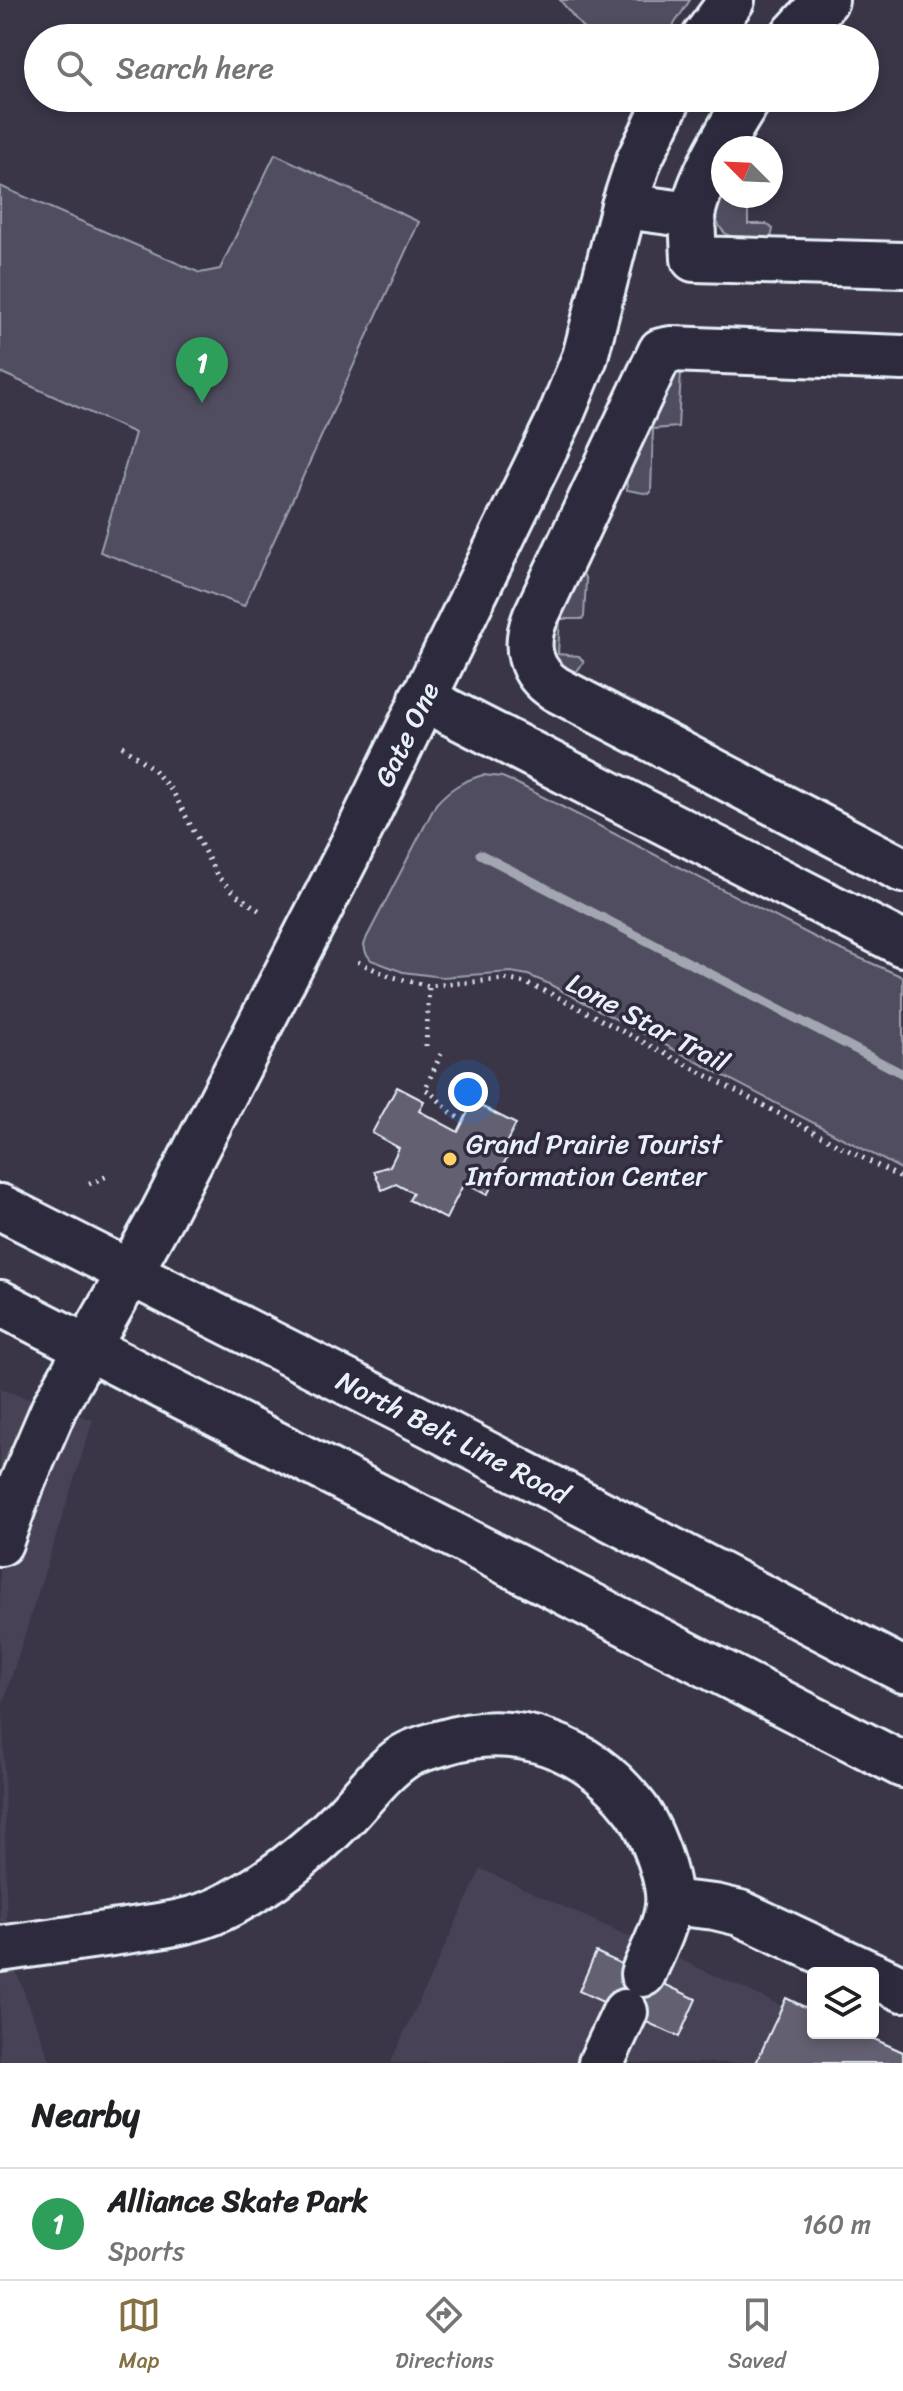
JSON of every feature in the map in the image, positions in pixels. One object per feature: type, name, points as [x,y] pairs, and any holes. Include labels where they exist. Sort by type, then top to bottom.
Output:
[{"type":"main road","points":[[714,24],[732,0]]},
{"type":"main road","points":[[804,24],[826,0]]},
{"type":"main road","name":"Gate One","points":[[0,1543],[49,1419],[130,1273],[347,856],[573,387],[585,357],[624,206],[639,160],[662,112]]},
{"type":"main road","points":[[741,112],[695,203],[692,215],[694,259],[903,265]]},
{"type":"main road","points":[[624,206],[692,215]]},
{"type":"main road","points":[[903,358],[661,351],[535,618],[528,649],[536,670],[556,689],[903,870]]},
{"type":"main road","points":[[422,698],[903,944]]},
{"type":"main road","name":"North Belt Line Road","points":[[0,1207],[392,1405],[903,1670]]},
{"type":"main road","points":[[0,1303],[903,1765]]},
{"type":"main road","points":[[0,1949],[168,1924],[221,1909],[312,1849],[382,1775],[406,1756],[458,1738],[485,1734],[539,1740],[587,1761],[608,1776],[638,1811],[660,1858],[669,1902],[659,1937],[601,2063]]},
{"type":"main road","points":[[669,1902],[740,1913],[856,1967]]},
{"type":"main road","points":[[879,1978],[903,1989]]},
{"type":"path","points":[[122,746],[152,768],[173,792],[218,877],[263,913]]},
{"type":"path","name":"Lone Star Trail","points":[[358,962],[389,976],[429,986],[505,979],[525,983],[554,995],[903,1179]]},
{"type":"path","points":[[426,1046],[429,986]]},
{"type":"path","points":[[441,1054],[425,1089],[463,1121]]},
{"type":"path","points":[[89,1184],[107,1176]]},
{"type":"shaded area","points":[[560,0],[690,0],[674,24],[580,24]]},
{"type":"shaded area","points":[[275,154],[419,222],[244,606],[100,552],[135,433],[0,372],[0,186],[200,273],[220,269]]},
{"type":"shaded area","points":[[713,208],[748,208],[748,224],[767,224],[773,229],[771,238],[765,244],[737,239],[724,232]]},
{"type":"shaded area","points":[[679,369],[678,427],[653,429],[651,492],[627,490],[626,473],[666,372]]},
{"type":"shaded area","points":[[581,569],[586,580],[584,617],[560,619],[558,654],[579,656],[584,662],[576,672],[566,674],[547,648],[573,571]]},
{"type":"shaded area","points":[[483,775],[514,782],[828,944],[903,977],[903,1170],[528,975],[511,972],[442,977],[403,972],[371,960],[364,945],[367,937],[436,804],[457,786]]},
{"type":"shaded area","points":[[0,1389],[93,1420],[3,1703],[7,1947],[51,2063],[0,2063]]},
{"type":"shaded area","points":[[481,1869],[807,2017],[807,2039],[833,2039],[903,2060],[903,2063],[390,2063]]},
{"type":"building","name":"Grand Prairie Tourist Information Center","points":[[397,1087],[424,1101],[419,1111],[458,1132],[473,1102],[516,1124],[503,1149],[510,1152],[487,1195],[464,1183],[446,1219],[409,1200],[413,1193],[396,1184],[382,1190],[374,1171],[390,1166],[399,1148],[372,1133]]},
{"type":"building","points":[[596,1952],[696,1999],[679,2037],[579,1991]]},
{"type":"building","points":[[786,1998],[807,2008],[807,2039],[874,2039],[903,2052],[903,2063],[756,2063]]},
{"type":"waterway","points":[[480,854],[903,1074]]},
{"type":"place","name":"Alliance Skate Park","points":[[202,403]]},
{"type":"place","name":"Grand Prairie Tourist Information Center","points":[[450,1159]]}]
